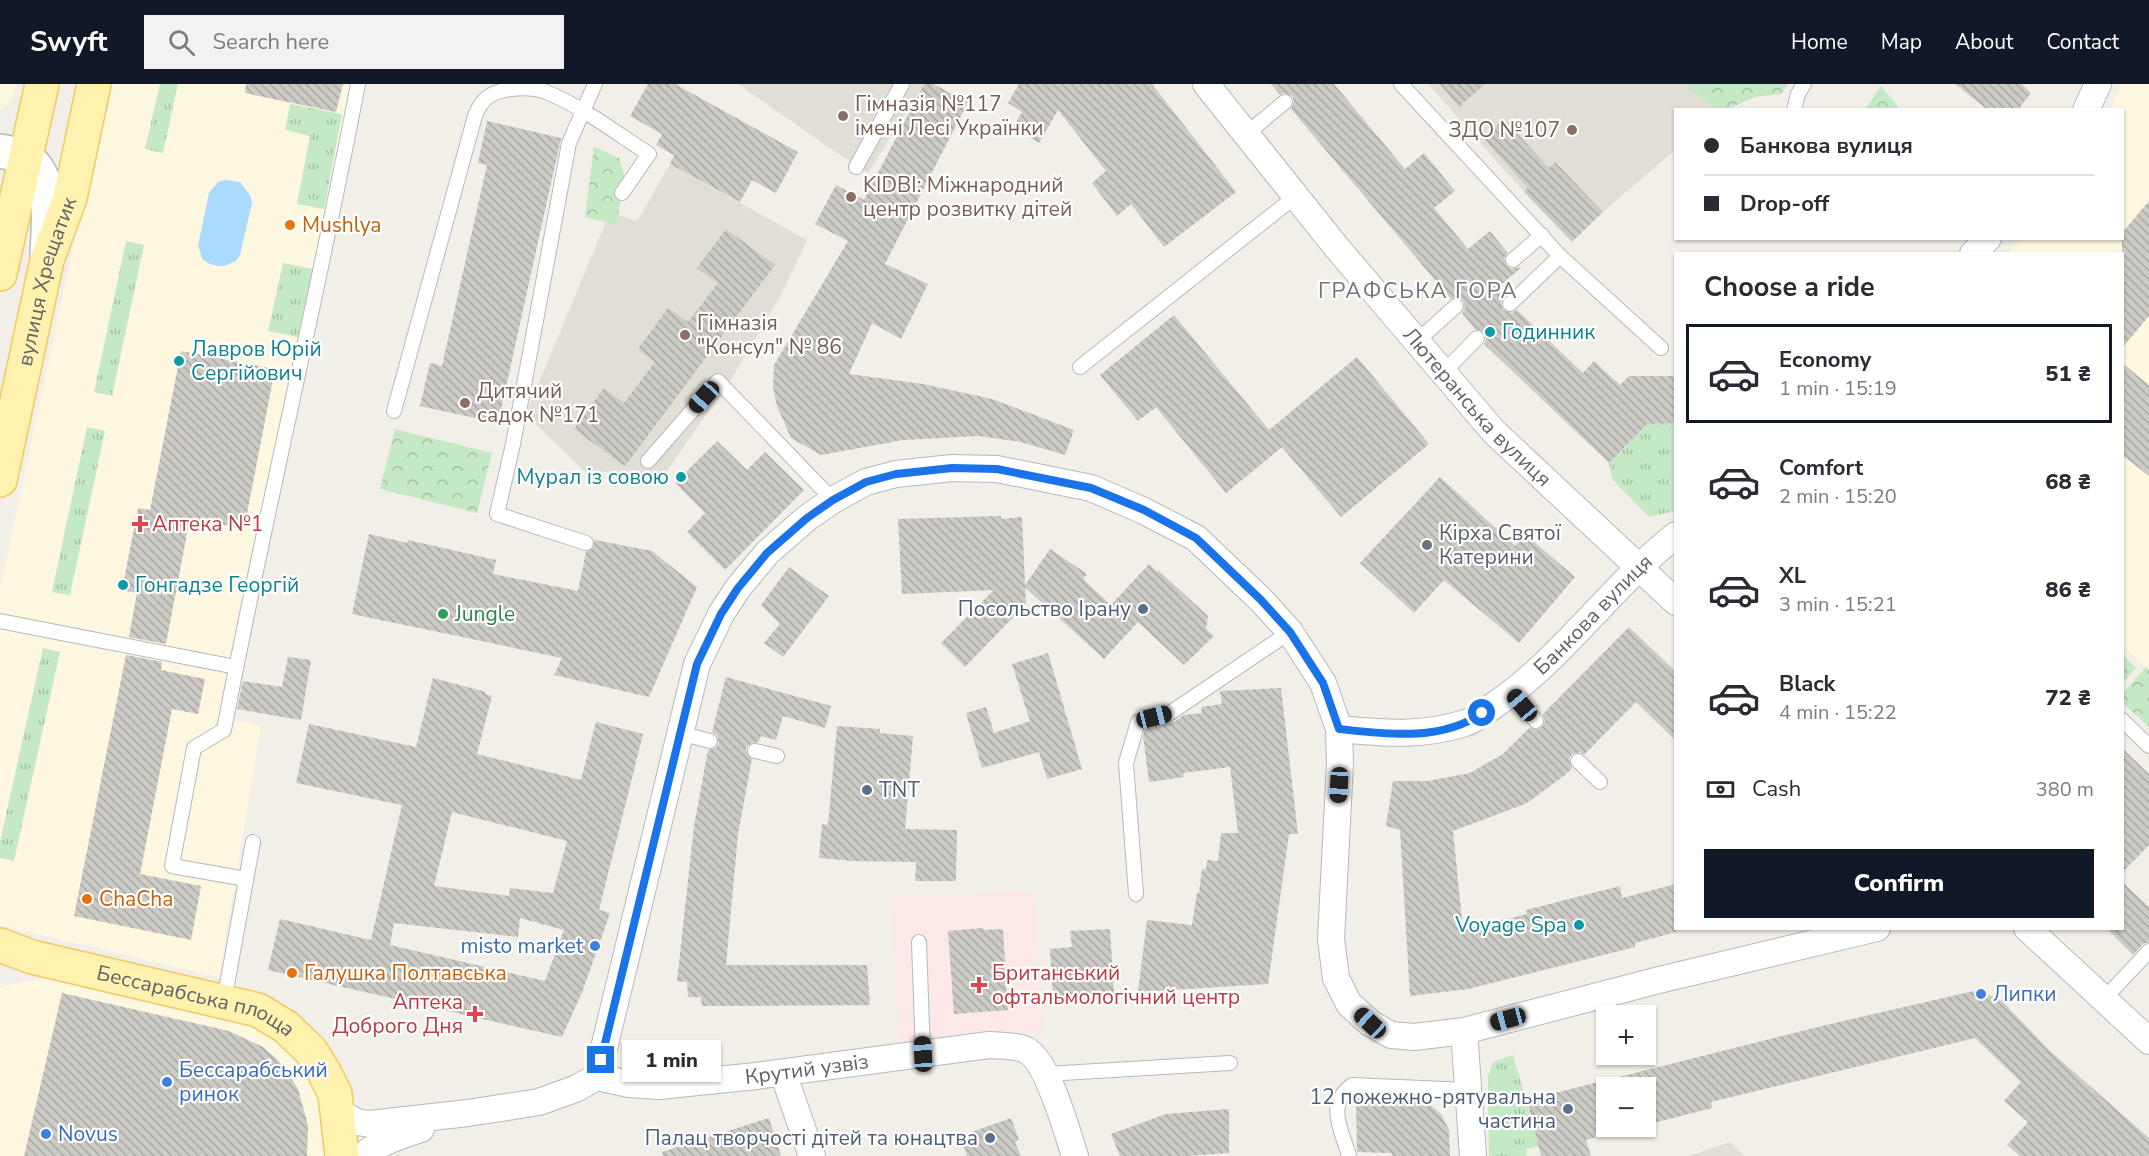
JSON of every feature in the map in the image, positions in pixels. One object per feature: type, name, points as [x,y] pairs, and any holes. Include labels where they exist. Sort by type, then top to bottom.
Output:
[{"type":"main road","points":[[0,274],[13,154],[42,84]]},
{"type":"main road","name":"вулиця Хрещатик","points":[[0,480],[47,260],[70,198],[94,84]]},
{"type":"main road","name":"Бессарабська площа","points":[[0,945],[32,957],[258,1010],[286,1027],[312,1051],[335,1094],[342,1156]]},
{"type":"main road","points":[[0,974],[32,957]]},
{"type":"street","name":"Лютеранська вулиця","points":[[1206,84],[1296,196],[1494,432],[1674,600]]},
{"type":"street","points":[[2087,108],[2098,84]]},
{"type":"street","points":[[13,154],[38,171],[45,186],[48,220],[47,260]]},
{"type":"street","points":[[1975,252],[1986,240]]},
{"type":"street","points":[[338,1112],[357,1122],[370,1124],[468,1113],[539,1102],[574,1089],[597,1077],[697,664],[721,614],[738,588],[767,553],[807,518],[833,500],[866,482],[896,474],[952,468],[997,469],[1091,488],[1144,510],[1196,538],[1261,600],[1290,632],[1323,683],[1339,729],[1340,763],[1331,939],[1336,978],[1349,1004],[1370,1023],[1391,1035],[1414,1037],[1464,1031],[1659,980],[1869,930]]},
{"type":"street","name":"Банкова вулиця","points":[[1339,729],[1419,734],[1468,723],[1532,677],[1639,566],[1674,537]]},
{"type":"street","points":[[2029,930],[2149,1041]]},
{"type":"street","points":[[1464,1031],[1473,1156]]},
{"type":"street","name":"Крутий узвіз","points":[[597,1077],[629,1084],[659,1086],[783,1073],[989,1046],[1012,1047],[1027,1051],[1042,1068]]},
{"type":"street","points":[[1042,1068],[1075,1156]]},
{"type":"street","points":[[783,1073],[812,1156]]},
{"type":"street","points":[[362,1156],[387,1140],[468,1113]]},
{"type":"lane","points":[[246,879],[172,866],[194,748],[224,730],[328,241],[358,84]]},
{"type":"lane","points":[[586,543],[497,514],[513,444],[569,143],[596,84]]},
{"type":"lane","points":[[856,167],[903,84]]},
{"type":"lane","points":[[1401,84],[1560,256],[1661,348]]},
{"type":"lane","points":[[1794,108],[1798,94],[1804,84]]},
{"type":"lane","points":[[394,411],[469,136],[480,105],[489,96],[499,92],[529,89],[544,91],[583,112],[649,154],[622,193]]},
{"type":"lane","points":[[1246,134],[1285,102]]},
{"type":"lane","points":[[1080,368],[1296,196]]},
{"type":"lane","points":[[1513,260],[1542,236]]},
{"type":"lane","points":[[1510,303],[1560,256]]},
{"type":"lane","points":[[1417,341],[1456,306]]},
{"type":"lane","points":[[1444,372],[1477,338]]},
{"type":"lane","points":[[648,461],[718,381],[833,500]]},
{"type":"lane","points":[[0,621],[236,667]]},
{"type":"lane","points":[[1136,894],[1126,763],[1138,722],[1170,713],[1290,632]]},
{"type":"lane","points":[[1512,693],[1536,721]]},
{"type":"lane","points":[[2124,722],[2149,746]]},
{"type":"lane","points":[[680,733],[710,741]]},
{"type":"lane","points":[[755,751],[777,756]]},
{"type":"lane","points":[[1578,762],[1600,782]]},
{"type":"lane","points":[[224,1001],[253,842]]},
{"type":"lane","points":[[919,942],[923,1054]]},
{"type":"lane","points":[[2104,999],[2149,951]]},
{"type":"lane","points":[[1042,1068],[1230,1063]]},
{"type":"lane","points":[[1349,1156],[1336,1110],[1341,1093],[1352,1085],[1467,1089]]},
{"type":"shaded area","points":[[0,84],[16,84],[11,100],[0,110]]},
{"type":"shaded area","points":[[108,84],[365,84],[332,251],[244,643],[231,720],[261,726],[219,977],[0,925],[0,590]]},
{"type":"shaded area","name":"Гімназія №117 імені Лесі Українки","points":[[738,84],[924,84],[868,173]]},
{"type":"shaded area","name":"ЗДО №107","points":[[1428,84],[1684,84],[1714,108],[1674,108],[1674,151],[1603,212],[1555,162],[1524,192]]},
{"type":"shaded area","points":[[2121,84],[2149,84],[2149,670],[2124,647],[2124,252],[2008,252],[2020,240],[2124,240],[2124,108],[2110,108]]},
{"type":"shaded area","points":[[670,164],[807,240],[782,293],[733,376],[664,475],[584,471],[526,414],[610,212],[637,221]]},
{"type":"shaded area","points":[[1033,891],[1044,1034],[1022,1031],[900,1045],[890,898]]},
{"type":"shaded area","name":"Бессарабський ринок","points":[[48,978],[63,979],[228,1015],[268,1031],[299,1060],[310,1078],[318,1098],[326,1156],[0,1156],[0,988],[19,982]]},
{"type":"shaded area","points":[[1730,1142],[1744,1156],[1686,1156],[1698,1153]]},
{"type":"green space","points":[[160,84],[178,84],[163,153],[145,149]]},
{"type":"green space","points":[[1684,84],[1788,84],[1781,94],[1755,97],[1729,108],[1714,108]]},
{"type":"green space","points":[[1881,86],[1899,108],[1866,108]]},
{"type":"green space","points":[[290,104],[342,114],[324,209],[297,204],[310,136],[285,130]]},
{"type":"green space","points":[[594,147],[619,158],[624,175],[617,225],[585,217]]},
{"type":"green space","points":[[126,241],[144,245],[112,396],[94,392]]},
{"type":"green space","points":[[283,263],[313,269],[298,337],[268,331]]},
{"type":"green space","points":[[1674,423],[1674,511],[1649,517],[1612,479],[1609,463],[1647,424]]},
{"type":"green space","points":[[87,427],[105,431],[70,595],[52,592]]},
{"type":"green space","points":[[395,429],[492,453],[477,513],[380,489]]},
{"type":"green space","points":[[43,648],[60,652],[14,861],[0,858],[0,842]]},
{"type":"green space","points":[[2124,656],[2136,668],[2124,682]]},
{"type":"green space","points":[[2146,667],[2149,670],[2149,727],[2124,704],[2124,692]]},
{"type":"green space","points":[[1513,1055],[1539,1146],[1526,1149],[1527,1156],[1489,1156],[1488,1077],[1493,1062]]},
{"type":"water","points":[[225,180],[240,182],[250,195],[252,203],[240,255],[236,261],[217,266],[203,260],[198,246],[209,193],[218,182]]},
{"type":"building","points":[[246,84],[343,84],[336,112],[245,93]]},
{"type":"building","points":[[648,84],[675,84],[798,152],[776,193],[752,180],[740,202],[670,164],[674,155],[656,145],[662,134],[630,116]]},
{"type":"building","points":[[924,84],[933,84],[968,102],[885,264],[928,284],[901,339],[872,323],[849,374],[923,384],[992,399],[1074,430],[1065,455],[1021,442],[979,436],[903,440],[821,455],[791,438],[777,406],[773,388],[774,365],[848,241],[815,224],[836,185],[864,200]]},
{"type":"building","points":[[1019,84],[1152,84],[1236,192],[1164,247],[1131,204],[1117,216],[1092,183],[1106,171],[1058,110],[1039,143],[1013,127],[1022,112],[1008,103]]},
{"type":"building","points":[[1271,84],[1334,84],[1405,169],[1424,153],[1455,191],[1434,208],[1468,249],[1490,231],[1508,253],[1504,258],[1506,265],[1511,269],[1521,268],[1496,289],[1504,297],[1501,302],[1503,310],[1512,313],[1517,310],[1583,373],[1594,361],[1620,385],[1629,376],[1674,376],[1674,423],[1647,424],[1609,463],[1484,344],[1486,340],[1484,332],[1475,329],[1462,313],[1465,308],[1463,300],[1458,297],[1451,299],[1291,109],[1294,101],[1292,96],[1284,93],[1280,95]]},
{"type":"building","points":[[1440,84],[1485,84],[1459,107]]},
{"type":"building","points":[[1955,84],[2022,84],[2031,93],[2020,108],[1985,108]]},
{"type":"building","points":[[1504,119],[1549,168],[1555,162],[1603,212],[1572,242],[1524,192],[1528,188],[1483,138]]},
{"type":"building","points":[[487,121],[561,138],[498,423],[420,406],[430,363],[442,366],[487,165],[478,163]]},
{"type":"building","points":[[2149,201],[2149,316],[2124,346],[2122,240],[2124,240],[2124,231]]},
{"type":"building","name":"Гімназія \"Консул\" № 86","points":[[726,229],[775,265],[625,466],[574,429],[604,388],[624,403],[655,362],[638,349],[668,308],[688,322],[718,283],[697,268]]},
{"type":"building","points":[[1174,315],[1269,430],[1357,357],[1429,444],[1341,517],[1282,447],[1226,493],[1156,407],[1138,421],[1100,375]]},
{"type":"building","points":[[181,351],[275,369],[244,529],[190,518],[166,644],[129,637],[137,593],[122,590],[138,508],[150,510]]},
{"type":"building","points":[[2124,365],[2149,385],[2149,476],[2124,457]]},
{"type":"building","points":[[717,441],[747,470],[765,452],[804,490],[725,570],[687,532],[705,513],[675,483]]},
{"type":"building","points":[[1440,477],[1515,546],[1525,534],[1575,577],[1519,643],[1444,580],[1414,613],[1360,563]]},
{"type":"building","points":[[1001,516],[1001,519],[1022,517],[1025,585],[1050,549],[1087,574],[1083,579],[1111,605],[1149,564],[1208,616],[1206,629],[1214,636],[1184,665],[1138,622],[1104,659],[1025,587],[1026,604],[965,667],[941,643],[994,590],[902,594],[898,519]]},
{"type":"building","points":[[369,534],[407,543],[408,540],[496,560],[493,574],[578,591],[586,552],[592,549],[595,540],[652,551],[697,587],[649,697],[554,675],[562,658],[352,614]]},
{"type":"building","points":[[789,567],[829,596],[783,657],[764,643],[780,624],[761,605]]},
{"type":"building","points":[[1629,627],[1674,670],[1674,739],[1636,702],[1584,755],[1580,752],[1572,754],[1569,759],[1572,768],[1527,803],[1453,831],[1463,930],[1527,914],[1526,910],[1620,886],[1622,898],[1674,885],[1674,930],[1676,932],[1635,943],[1635,947],[1468,989],[1410,996],[1400,830],[1386,826],[1393,781],[1428,781],[1470,773],[1503,754],[1530,727],[1537,730],[1542,727],[1545,720],[1542,715]]},
{"type":"building","points":[[1048,653],[1082,769],[1047,779],[1039,752],[982,768],[966,713],[986,707],[994,733],[1030,721],[1012,664]]},
{"type":"building","points":[[126,655],[162,662],[161,670],[205,679],[198,714],[172,709],[140,874],[201,886],[191,940],[74,916]]},
{"type":"building","points":[[288,657],[311,660],[301,720],[237,709],[243,681],[282,687]]},
{"type":"building","points":[[726,677],[831,706],[825,728],[783,716],[776,740],[761,736],[758,742],[746,748],[747,754],[752,759],[738,834],[726,965],[867,965],[870,1005],[702,1006],[701,997],[688,997],[687,982],[677,981],[694,826],[708,750],[716,748],[719,743],[717,735],[712,732]]},
{"type":"building","points":[[433,678],[486,692],[485,694],[492,696],[477,754],[581,780],[596,722],[643,734],[599,910],[610,913],[583,990],[562,1037],[268,970],[280,919],[371,940],[402,805],[296,783],[309,724],[416,747]],"holes":[[[452,812],[567,841],[553,893],[510,888],[509,896],[434,886]],[[520,918],[564,930],[545,981],[390,945],[394,923],[518,937]]]},
{"type":"building","points":[[1281,688],[1298,834],[1289,834],[1268,984],[1138,992],[1147,920],[1192,925],[1202,869],[1206,870],[1207,860],[1218,861],[1221,833],[1238,833],[1230,767],[1183,773],[1184,777],[1149,782],[1143,736],[1145,729],[1176,721],[1183,715],[1202,713],[1201,707],[1222,704],[1220,691]]},
{"type":"building","points":[[837,726],[880,729],[880,733],[913,736],[905,829],[957,830],[956,881],[915,881],[916,862],[819,858],[822,824],[828,825]]},
{"type":"building","points":[[2124,750],[2149,774],[2149,845],[2124,871]]},
{"type":"building","points":[[2124,884],[2149,907],[2149,942],[2143,944],[2133,955],[2108,930],[2124,930]]},
{"type":"building","name":"Британський офтальмологічний центр","points":[[983,928],[984,930],[1003,929],[1008,1010],[954,1014],[948,931]]},
{"type":"building","points":[[1110,929],[1114,993],[1053,997],[1050,949],[1072,947],[1070,931]]},
{"type":"building","points":[[1978,990],[2002,1001],[2049,1050],[2149,1138],[2149,1156],[2020,1156],[2007,1145],[2028,1122],[2004,1101],[2021,1082],[1975,1038],[1711,1102],[1712,1108],[1656,1122],[1656,1077],[1619,1077]]},
{"type":"building","name":"Бессарабський ринок","points":[[62,993],[229,1031],[263,1047],[277,1059],[298,1089],[308,1125],[307,1156],[24,1156]]},
{"type":"building","points":[[1596,1083],[1596,1137],[1598,1137],[1586,1140],[1591,1156],[1541,1156],[1527,1100]]},
{"type":"building","points":[[1411,1097],[1429,1104],[1441,1114],[1449,1130],[1450,1156],[1392,1156],[1392,1153],[1357,1152],[1356,1098]]},
{"type":"building","points":[[1229,1109],[1229,1153],[1186,1156],[1120,1156],[1111,1134],[1166,1114]]},
{"type":"building","points":[[769,1118],[781,1156],[663,1156],[662,1152]]},
{"type":"building","name":"Палац творчості дітей та юнацтва","points":[[1011,1118],[1019,1140],[1015,1142],[1021,1156],[967,1156],[960,1136]]},
{"type":"place","name":"Гімназія №117 імені Лесі Українки","points":[[843,116]]},
{"type":"place","name":"ЗДО №107","points":[[1572,130]]},
{"type":"place","name":"KIDBI: Міжнародний центр розвитку дітей","points":[[851,197]]},
{"type":"place","name":"Mushlya","points":[[290,225]]},
{"type":"place","name":"Годинник","points":[[1490,332]]},
{"type":"place","name":"Гімназія \"Консул\" № 86","points":[[685,335]]},
{"type":"place","name":"Лавров Юрій Сергійович","points":[[179,361]]},
{"type":"place","name":"Дитячий садок №171","points":[[465,403]]},
{"type":"place","name":"Мурал із совою","points":[[681,477]]},
{"type":"place","name":"Аптека №1","points":[[140,524]]},
{"type":"place","name":"Кірха Святої Катерини","points":[[1427,545]]},
{"type":"place","name":"Гонгадзе Георгій","points":[[123,585]]},
{"type":"place","name":"Посольство Ірану","points":[[1143,609]]},
{"type":"place","name":"Jungle","points":[[443,614]]},
{"type":"place","name":"TNT","points":[[867,790]]},
{"type":"place","name":"ChaCha","points":[[87,899]]},
{"type":"place","name":"Voyage Spa","points":[[1579,925]]},
{"type":"place","name":"misto market","points":[[595,946]]},
{"type":"place","name":"Галушка Полтавська","points":[[292,973]]},
{"type":"place","name":"Британський офтальмологічний центр","points":[[979,985]]},
{"type":"place","name":"Липки","points":[[1981,994]]},
{"type":"place","name":"Аптека Доброго Дня","points":[[475,1014]]},
{"type":"place","name":"Бессарабський ринок","points":[[167,1082]]},
{"type":"place","name":"12 пожежно-рятувальна частина","points":[[1568,1109]]},
{"type":"place","name":"Novus","points":[[46,1134]]},
{"type":"place","name":"Палац творчості дітей та юнацтва","points":[[990,1138]]},
{"type":"district","name":"ГРАФСЬКА ГОРА","points":[[1418,291]]},
{"type":"route","points":[[601,1060],[697,664],[721,614],[738,588],[767,553],[807,518],[833,500],[866,482],[896,474],[952,468],[997,469],[1091,488],[1144,510],[1196,538],[1261,600],[1290,632],[1305,653],[1323,683],[1339,729],[1419,734],[1468,723],[1482,713]]}]
